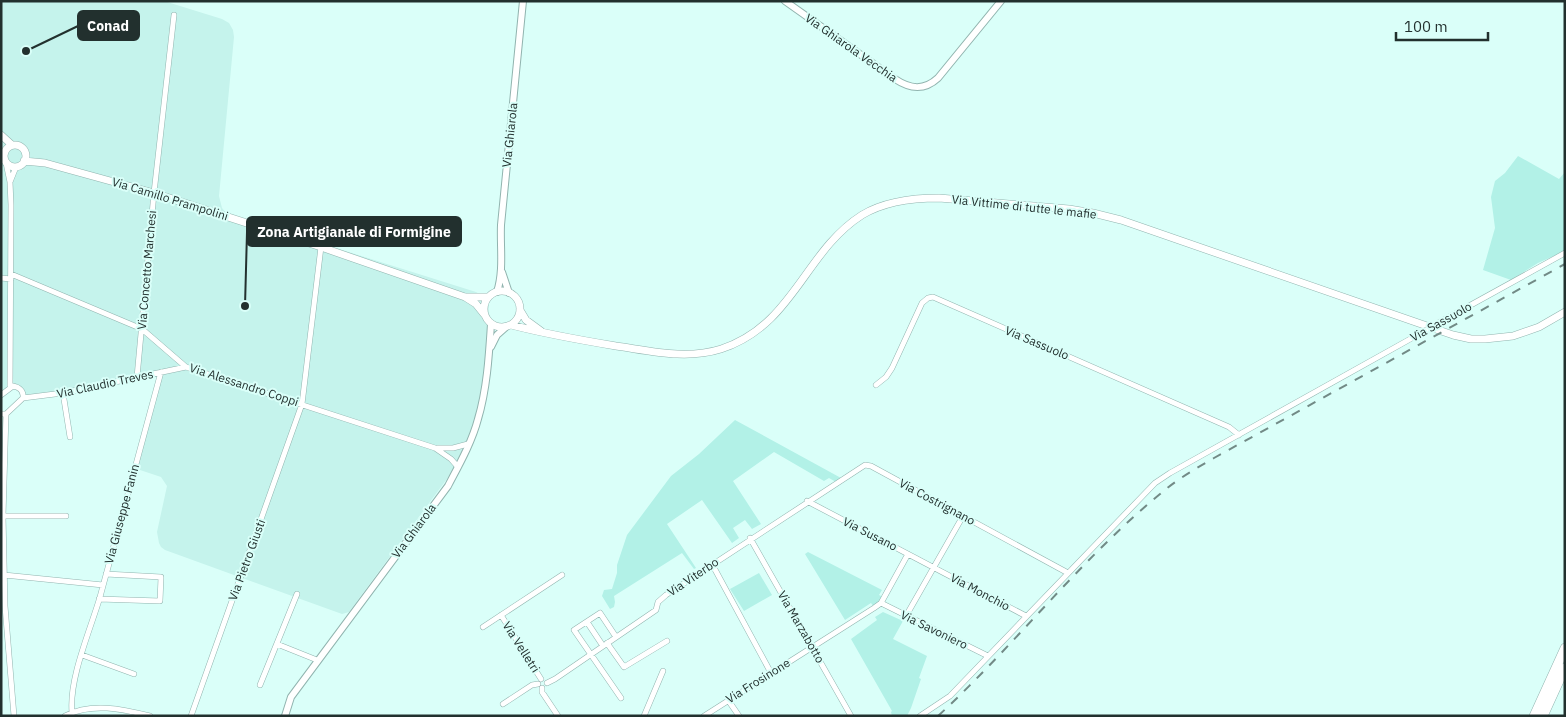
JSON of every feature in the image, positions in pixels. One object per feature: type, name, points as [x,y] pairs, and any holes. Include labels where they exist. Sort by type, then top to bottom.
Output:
[{"type":"highway","points":[[1534,716],[1565,648]]},
{"type":"highway","points":[[1543,716],[1565,668]]},
{"type":"main road","points":[[1,135],[12,145],[22,147],[25,153],[24,161],[16,166],[11,166],[4,158],[6,149],[12,145]]},
{"type":"main road","name":"Via Camillo Prampolini","points":[[25,153],[45,163]]},
{"type":"main road","name":"Via Camillo Prampolini","points":[[24,161],[45,163],[154,193],[465,296],[488,297]]},
{"type":"main road","name":"Via Vittime di tutte le mafie","points":[[509,326],[548,335],[681,355],[698,354],[719,349],[737,343],[772,319],[831,241],[848,225],[864,214],[878,208],[903,200],[917,198],[939,198],[1068,209],[1102,215],[1404,319],[1471,339],[1513,336],[1539,327],[1565,312]]},
{"type":"main road","points":[[497,292],[509,293],[517,300],[520,310],[516,321],[509,326],[491,324],[484,314],[485,302],[488,297],[497,292]]},
{"type":"main road","name":"Via Camillo Prampolini","points":[[465,296],[476,304],[484,314]]},
{"type":"main road","name":"Via Vittime di tutte le mafie","points":[[520,310],[526,320],[548,335]]},
{"type":"street","name":"Via Ghiarola","points":[[497,292],[501,278],[501,225],[523,1]]},
{"type":"street","name":"Via Ghiarola Vecchia","points":[[785,1],[903,84],[917,88],[929,85],[938,78],[1001,1]]},
{"type":"street","name":"Via Concetto Marchesi","points":[[138,377],[154,193],[174,15]]},
{"type":"street","points":[[1,395],[10,386],[10,182],[4,158]]},
{"type":"street","points":[[10,182],[16,166]]},
{"type":"street","name":"Via Pietro Giusti","points":[[191,716],[302,404],[321,247]]},
{"type":"street","name":"Via Sassuolo","points":[[920,716],[950,696],[1155,483],[1565,253]]},
{"type":"street","name":"Via Ghiarola","points":[[501,268],[509,293]]},
{"type":"street","name":"Via Alessandro Coppi","points":[[1,278],[11,276],[142,329],[186,367],[435,448],[451,459],[458,467]]},
{"type":"street","name":"Via Sassuolo","points":[[876,386],[892,368],[922,303],[926,299],[933,297],[1229,427],[1240,435]]},
{"type":"street","name":"Via Ghiarola","points":[[285,716],[291,697],[448,486],[458,467],[478,420],[484,396],[491,324]]},
{"type":"street","points":[[489,351],[497,334],[509,326]]},
{"type":"street","name":"Via Claudio Treves","points":[[23,398],[63,393],[186,367]]},
{"type":"street","name":"Via Giuseppe Fanin","points":[[72,712],[71,698],[82,655],[161,372]]},
{"type":"street","points":[[10,386],[16,386],[23,394],[23,398],[4,414],[3,606],[14,716]]},
{"type":"street","points":[[63,393],[70,437]]},
{"type":"street","name":"Via Alessandro Coppi","points":[[435,448],[453,448],[468,444]]},
{"type":"street","name":"Via Costrignano","points":[[807,501],[861,466],[868,465],[1068,573]]},
{"type":"street","points":[[750,538],[807,501]]},
{"type":"street","name":"Via Susano","points":[[807,501],[933,567]]},
{"type":"street","points":[[2,516],[66,516]]},
{"type":"street","points":[[906,616],[963,516]]},
{"type":"street","name":"Via Viterbo","points":[[540,684],[545,679],[547,683],[555,680],[656,610],[658,602],[666,595],[750,538]]},
{"type":"street","name":"Via Marzabotto","points":[[750,538],[851,716]]},
{"type":"street","points":[[881,603],[908,554]]},
{"type":"street","points":[[712,564],[771,673]]},
{"type":"street","name":"Via Monchio","points":[[933,567],[1026,616]]},
{"type":"street","points":[[99,599],[160,601],[161,577],[106,574]]},
{"type":"street","points":[[4,575],[103,585]]},
{"type":"street","name":"Via Velletri","points":[[482,627],[562,575]]},
{"type":"street","points":[[260,685],[297,594]]},
{"type":"street","name":"Via Frosinone","points":[[704,716],[881,603]]},
{"type":"street","name":"Via Savoniero","points":[[881,603],[988,656]]},
{"type":"street","points":[[616,637],[600,613],[574,630],[621,698]]},
{"type":"street","name":"Via Velletri","points":[[500,615],[540,684],[542,692],[558,716]]},
{"type":"street","points":[[586,622],[624,668],[667,641]]},
{"type":"street","points":[[277,644],[317,660]]},
{"type":"street","points":[[82,655],[134,674]]},
{"type":"street","points":[[644,716],[663,671]]},
{"type":"street","points":[[504,704],[532,685],[540,684]]},
{"type":"street","points":[[728,700],[739,716]]},
{"type":"street","points":[[65,716],[72,712],[94,708],[122,709],[150,716]]},
{"type":"shaded area","points":[[1,1],[164,1],[222,19],[229,23],[234,37],[219,196],[222,208],[226,213],[476,292],[486,298],[489,303],[484,396],[463,457],[349,612],[342,614],[161,547],[157,532],[167,486],[161,477],[140,470],[138,467],[161,372],[25,400],[25,393],[9,385],[1,393]]},
{"type":"green space","points":[[1518,156],[1559,179],[1565,172],[1565,251],[1538,263],[1511,280],[1483,270],[1495,228],[1491,197],[1495,181],[1505,173]]},
{"type":"green space","points":[[735,420],[841,478],[836,482],[829,478],[824,481],[774,452],[733,481],[761,524],[752,529],[745,520],[733,528],[739,538],[732,543],[702,500],[667,524],[696,568],[694,569],[682,553],[614,596],[614,607],[610,609],[602,596],[604,590],[612,589],[617,573],[617,565],[627,535],[671,476],[699,454]]},
{"type":"green space","points":[[808,552],[882,590],[879,595],[883,597],[874,607],[871,603],[845,620],[805,554]]},
{"type":"green space","points":[[759,573],[772,595],[744,611],[730,589]]},
{"type":"green space","points":[[883,612],[903,621],[893,639],[927,656],[919,678],[921,679],[907,716],[892,716],[892,711],[851,639],[877,620],[875,617]]},
{"type":"railway","points":[[938,716],[994,661],[1102,547],[1130,520],[1173,484],[1214,458],[1565,264]]},
{"type":"place","name":"Conad","points":[[26,51]]},
{"type":"place","name":"Zona Artigianale di Formigine","points":[[245,306]]}]
